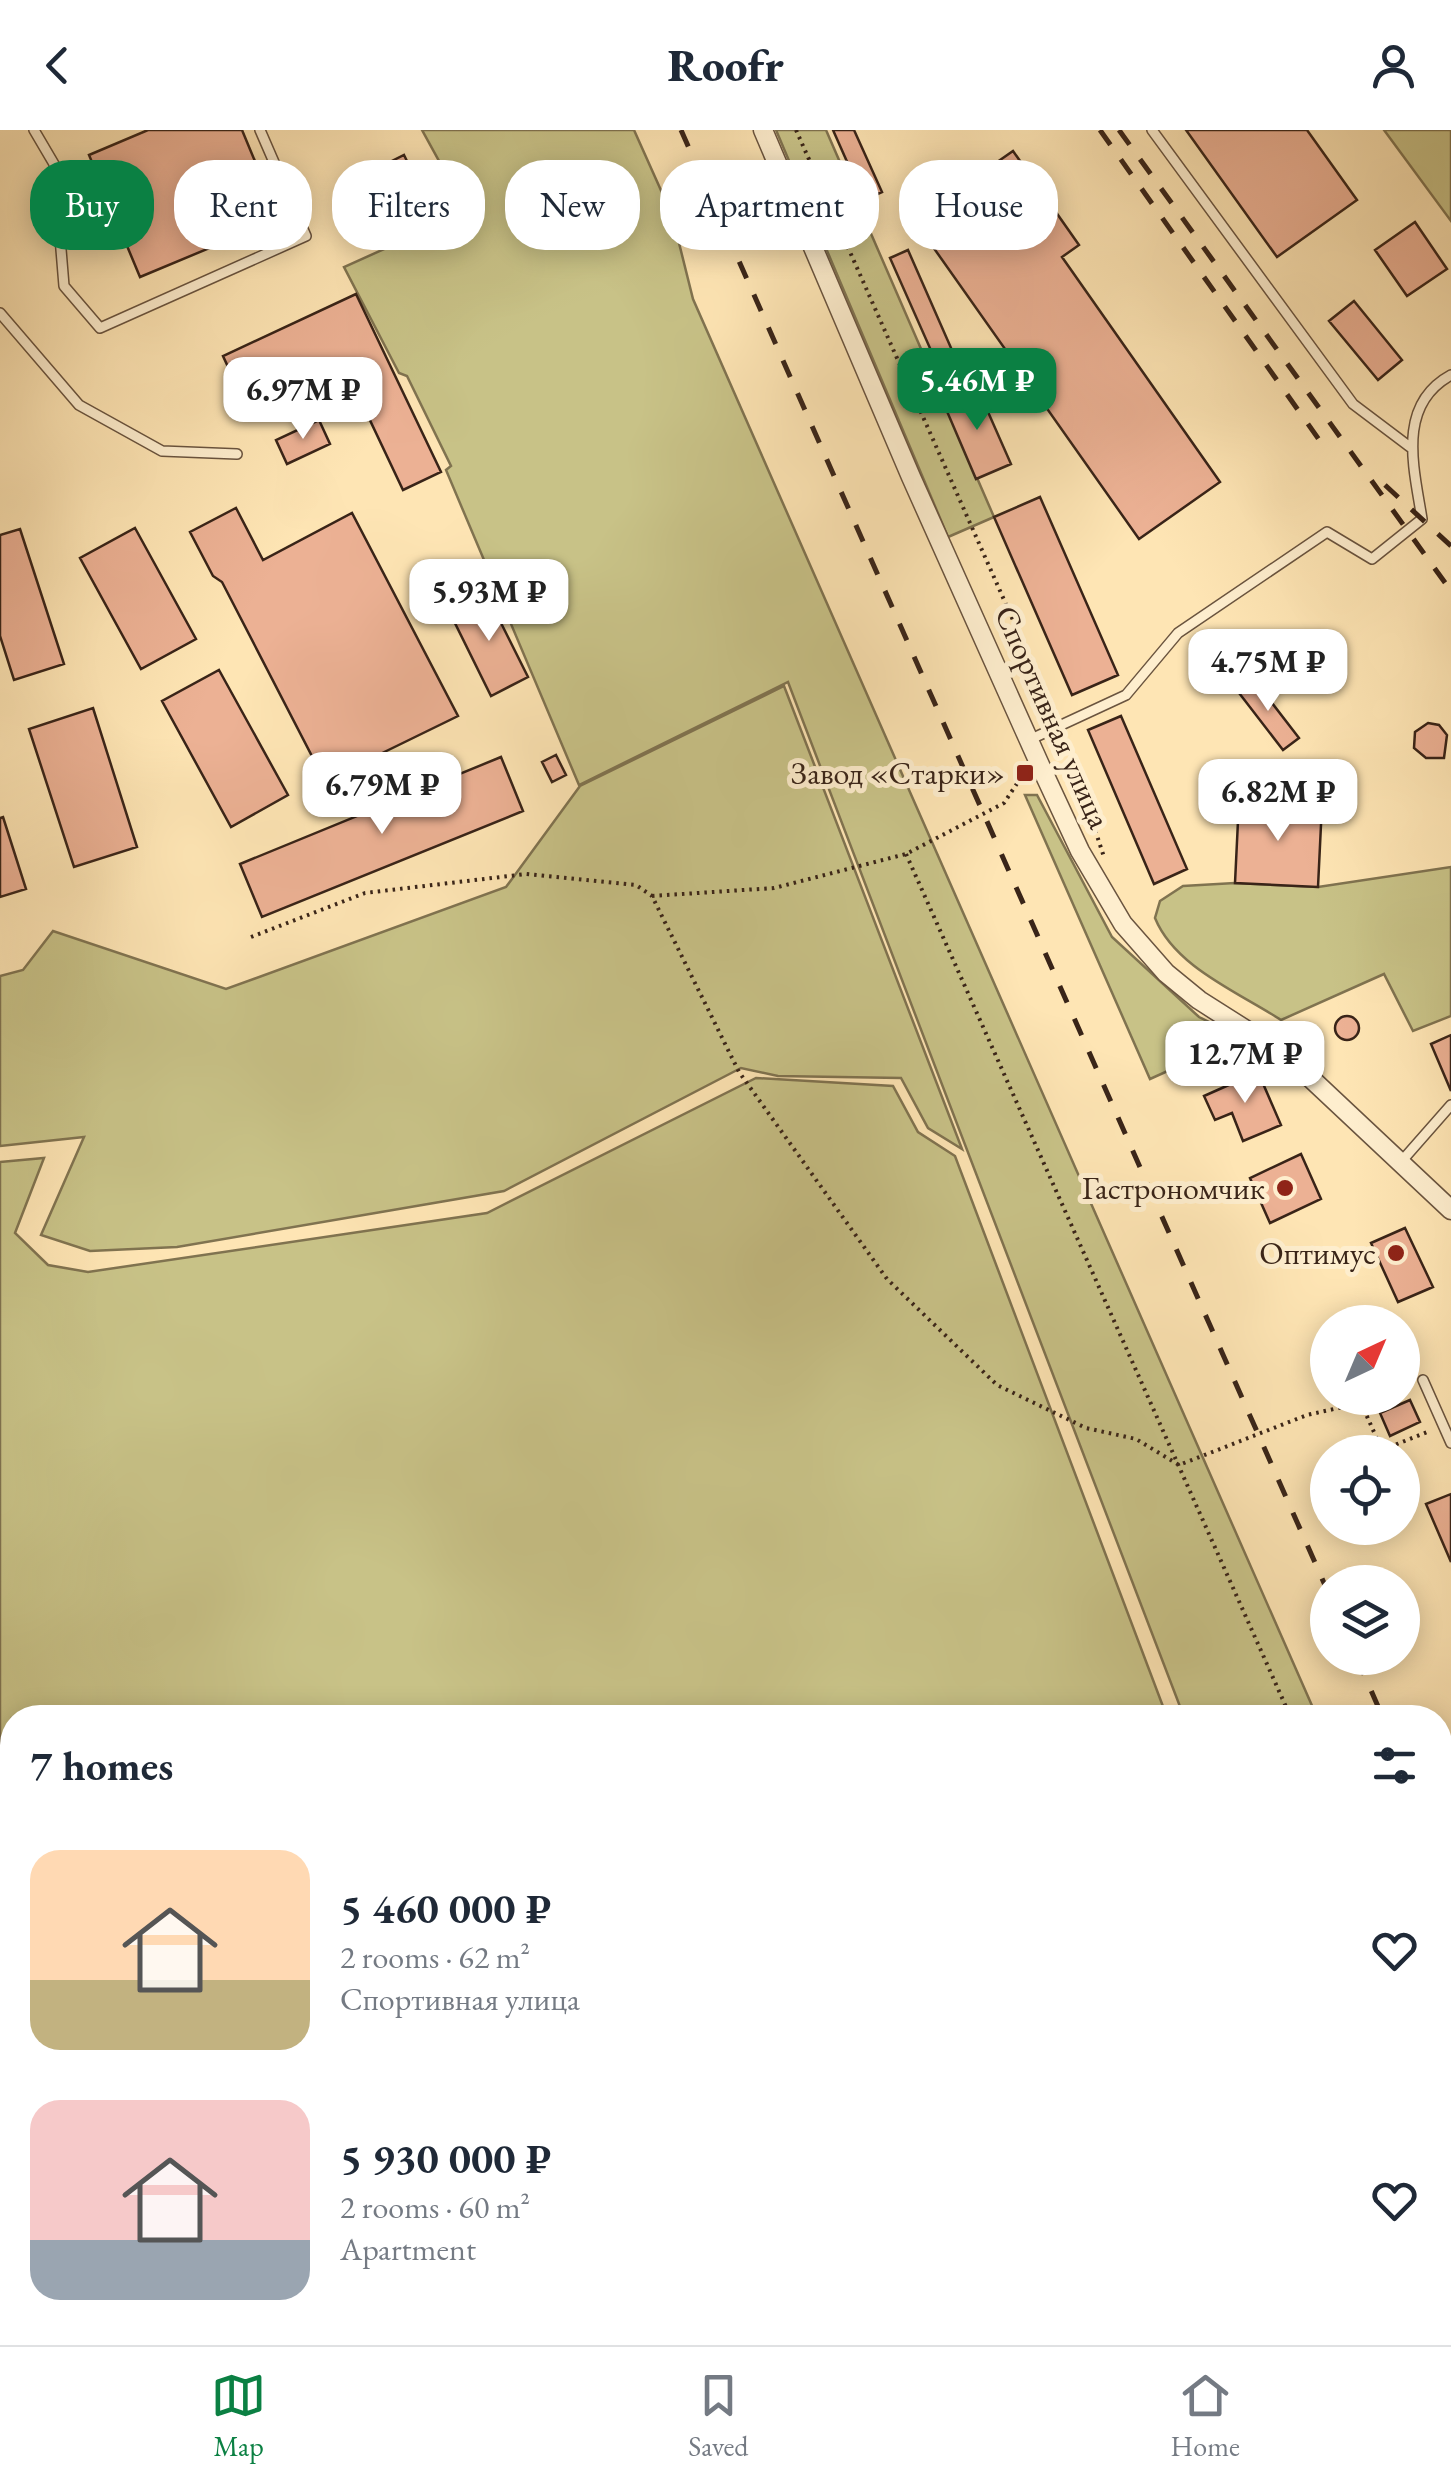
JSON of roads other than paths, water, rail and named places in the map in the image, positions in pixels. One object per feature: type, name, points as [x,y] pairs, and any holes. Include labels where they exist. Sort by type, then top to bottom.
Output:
[{"type":"street","name":"Спортивная улица","points":[[763,130],[911,477],[1029,740],[1080,851],[1124,924],[1146,952],[1199,1000],[1286,1056],[1400,1163],[1448,1202]]},
{"type":"lane","points":[[34,130],[54,164],[64,286],[100,328],[306,236],[260,130]]},
{"type":"lane","points":[[1152,130],[1353,404],[1410,447]]},
{"type":"lane","points":[[0,313],[79,406],[162,451],[236,454]]},
{"type":"lane","points":[[1029,740],[1126,695],[1178,633],[1327,532],[1372,559],[1422,519],[1410,447],[1413,424],[1438,382],[1451,375]]},
{"type":"lane","points":[[1400,1163],[1451,1105]]},
{"type":"lane","points":[[1424,1380],[1451,1444]]},
{"type":"railway","points":[[681,130],[1316,1565]]},
{"type":"railway","points":[[1100,130],[1320,441]]},
{"type":"railway","points":[[1119,130],[1451,591]]},
{"type":"railway","points":[[1385,485],[1451,546]]},
{"type":"railway","points":[[1364,1675],[1377,1705]]},
{"type":"place","name":"Завод «Старки»","points":[[1025,773]]},
{"type":"place","name":"Гастрономчик","points":[[1285,1188]]},
{"type":"place","name":"Оптимус","points":[[1396,1253]]}]
